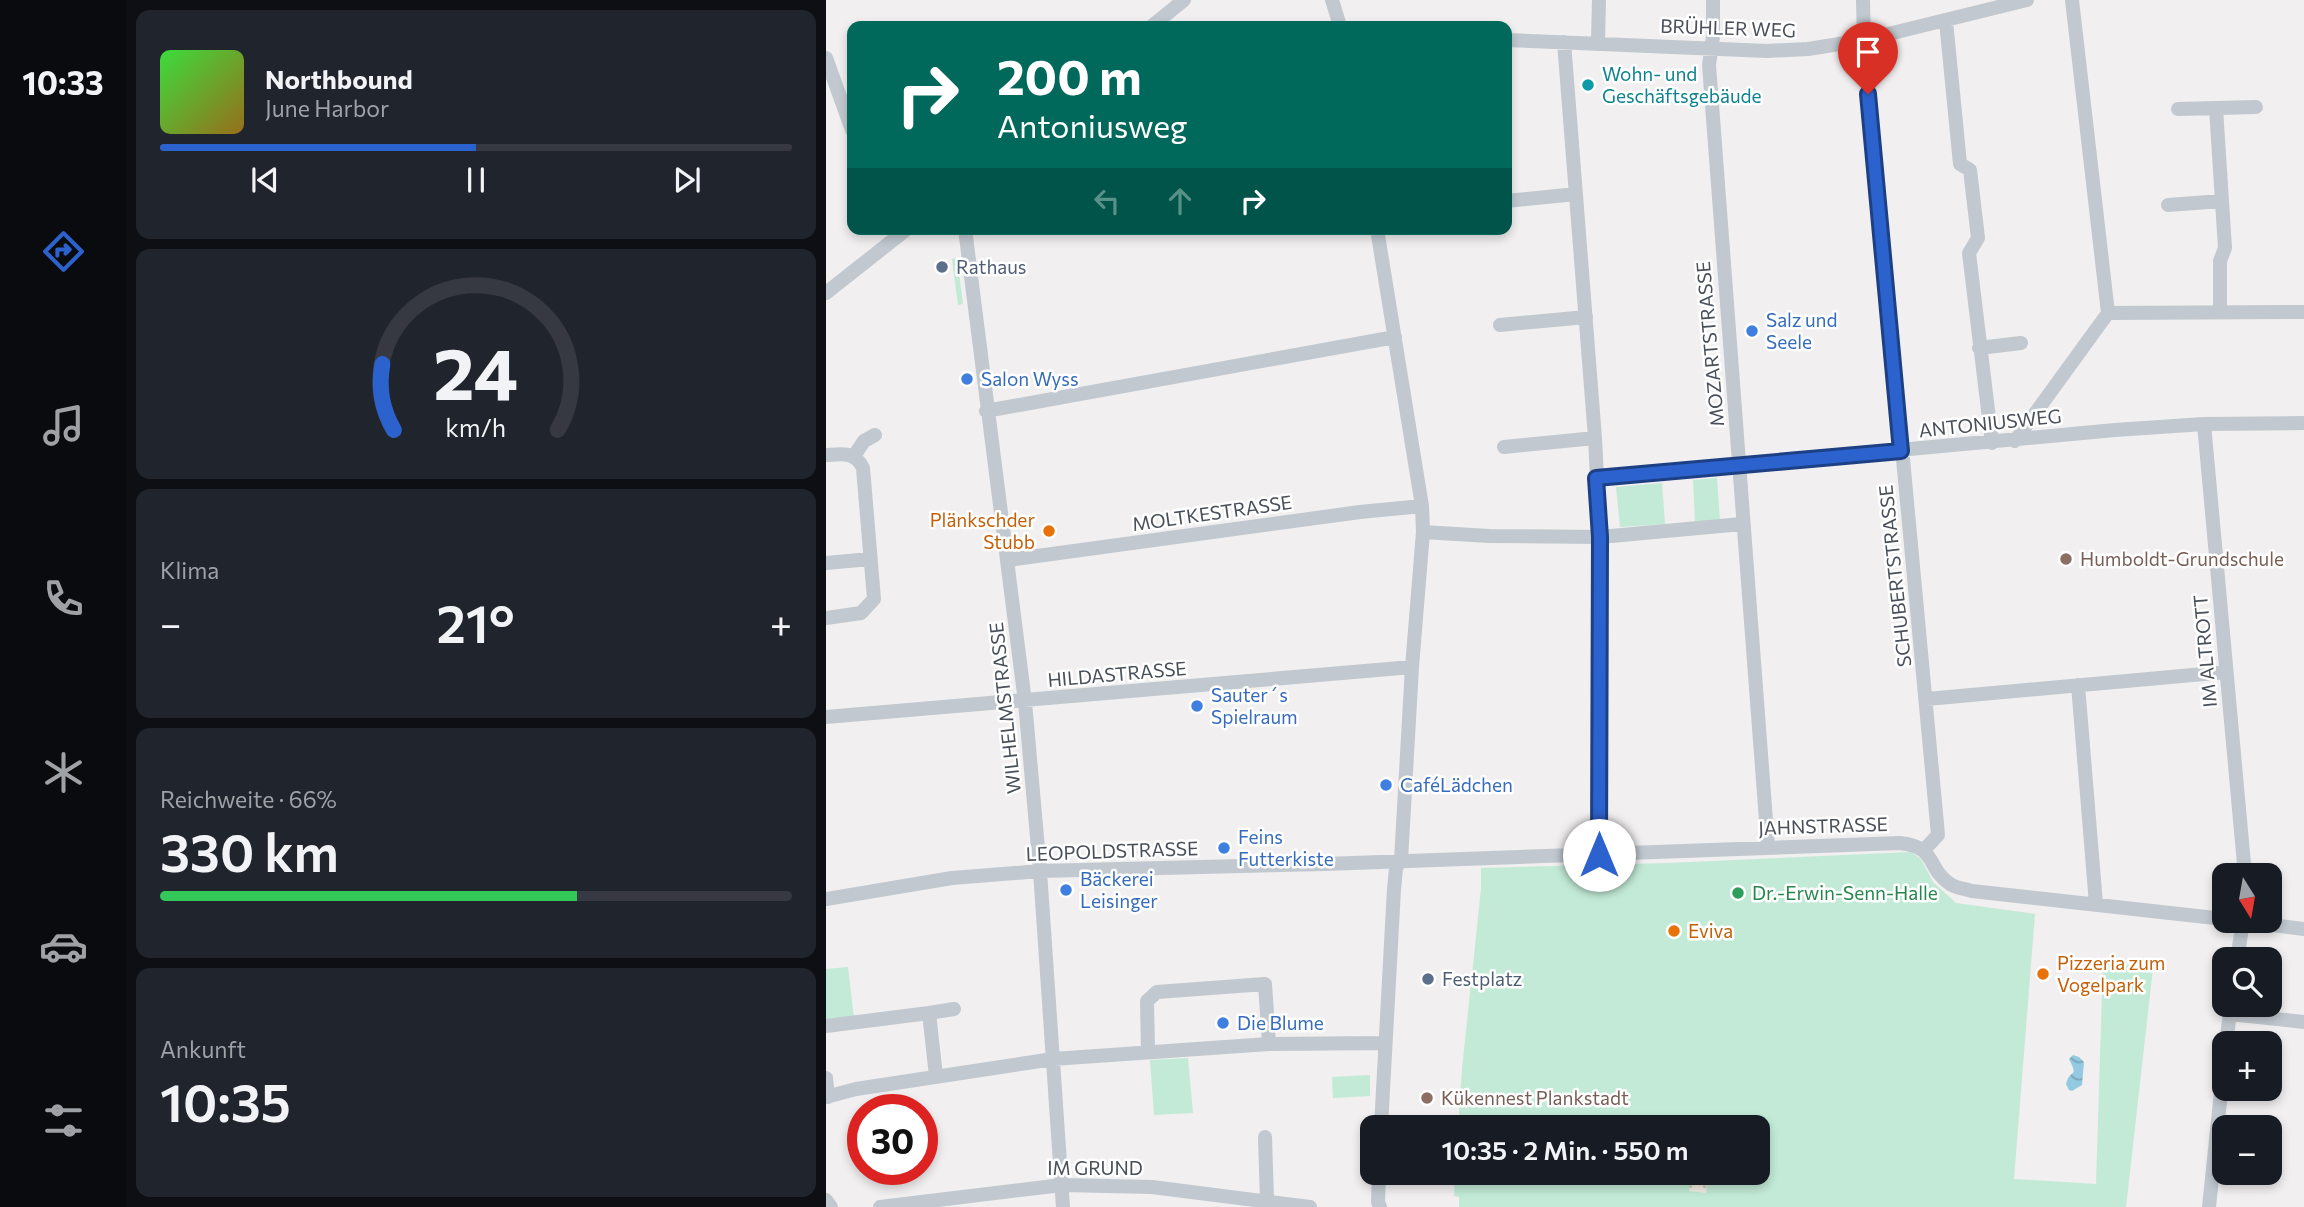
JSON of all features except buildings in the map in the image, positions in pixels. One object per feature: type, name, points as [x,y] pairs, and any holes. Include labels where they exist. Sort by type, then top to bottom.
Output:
[{"type":"street","points":[[1158,21],[1184,0]]},
{"type":"street","points":[[1332,0],[1338,21]]},
{"type":"street","points":[[1598,42],[1599,0]]},
{"type":"street","name":"MOZARTSTRASSE","points":[[1713,0],[1713,37],[1709,65],[1742,524],[1769,847]]},
{"type":"street","name":"SCHUBERTSTRASSE","points":[[1863,0],[1864,40],[1938,835],[1924,850]]},
{"type":"street","name":"BRÜHLER WEG","points":[[1512,40],[1767,51],[1808,50],[1864,40],[2027,0]]},
{"type":"street","points":[[2015,441],[2108,313],[2072,0]]},
{"type":"street","points":[[1946,21],[1960,164],[1970,170],[1978,238],[1969,253],[1992,443]]},
{"type":"street","points":[[1564,41],[1595,438],[1600,537],[1599,855]]},
{"type":"street","points":[[826,58],[847,116]]},
{"type":"street","points":[[2178,109],[2256,107]]},
{"type":"street","points":[[2216,108],[2225,248],[2220,261],[2220,312]]},
{"type":"street","points":[[1512,200],[1576,194]]},
{"type":"street","points":[[2168,205],[2222,201]]},
{"type":"street","name":"WILHELMSTRASSE","points":[[966,235],[1025,702],[1041,871],[1063,1207]]},
{"type":"street","points":[[1378,235],[1422,506],[1423,532],[1401,860],[1396,868],[1394,889],[1382,1115]]},
{"type":"street","points":[[826,293],[891,236]]},
{"type":"street","points":[[2108,313],[2304,312]]},
{"type":"street","points":[[1500,325],[1586,317]]},
{"type":"street","points":[[986,411],[1395,337]]},
{"type":"street","points":[[1979,348],[2021,343]]},
{"type":"street","name":"ANTONIUSWEG","points":[[1596,478],[2115,430],[2204,424],[2304,424]]},
{"type":"street","name":"IM ALTROTT","points":[[2204,424],[2244,863]]},
{"type":"street","points":[[855,456],[864,441],[875,435]]},
{"type":"street","points":[[1504,447],[1595,438]]},
{"type":"street","points":[[826,455],[847,453],[855,456],[863,468],[874,599],[862,613],[826,618]]},
{"type":"street","name":"MOLTKESTRASSE","points":[[1007,560],[1422,506]]},
{"type":"street","points":[[1423,532],[1489,536],[1600,537],[1742,524]]},
{"type":"street","points":[[826,563],[870,559]]},
{"type":"street","name":"HILDASTRASSE","points":[[826,717],[1412,667]]},
{"type":"street","points":[[1927,699],[2226,672]]},
{"type":"street","points":[[2078,685],[2096,904]]},
{"type":"street","name":"JAHNSTRASSE","points":[[1401,860],[1900,843],[1913,844],[1924,850]]},
{"type":"street","points":[[1924,850],[1942,877],[1952,886],[1972,891],[2212,918]]},
{"type":"street","name":"LEOPOLDSTRASSE","points":[[826,899],[951,878],[1041,871],[1401,860]]},
{"type":"street","points":[[2282,926],[2304,929]]},
{"type":"street","points":[[1148,1051],[1147,1001],[1157,992],[1265,984],[1269,1044]]},
{"type":"street","points":[[826,1026],[954,1009]]},
{"type":"street","points":[[929,1013],[936,1076]]},
{"type":"street","points":[[2276,1017],[2304,1022]]},
{"type":"street","points":[[826,1078],[827,1097],[856,1089],[1053,1059],[1269,1044],[1385,1043]]},
{"type":"street","points":[[2209,1207],[2220,1101]]},
{"type":"street","points":[[1265,1137],[1272,1203]]},
{"type":"street","name":"IM GRUND","points":[[880,1207],[1062,1185],[1152,1187],[1310,1207]]},
{"type":"street","points":[[1379,1185],[1380,1207]]},
{"type":"street","points":[[826,1200],[831,1207]]},
{"type":"green space","points":[[957,258],[963,304],[958,305],[952,259]]},
{"type":"green space","points":[[1717,478],[1720,521],[1695,523],[1693,480]]},
{"type":"green space","points":[[1662,483],[1665,524],[1620,527],[1616,487]]},
{"type":"green space","points":[[1911,852],[1921,859],[1933,882],[1956,903],[2035,914],[2014,1179],[2096,1184],[2103,962],[2153,968],[2126,1207],[1459,1207],[1459,1197],[1454,1196],[1454,1185],[1770,1185],[1770,1115],[1459,1115],[1481,868]]},
{"type":"green space","points":[[848,967],[854,1018],[826,1021],[826,969]]},
{"type":"green space","points":[[1188,1058],[1193,1113],[1154,1115],[1150,1060]]},
{"type":"green space","points":[[1370,1075],[1370,1096],[1333,1098],[1332,1077]]},
{"type":"sand","points":[[1690,1185],[1707,1185],[1706,1193],[1689,1191]]},
{"type":"water","points":[[2073,1055],[2084,1062],[2082,1085],[2072,1091],[2066,1084],[2074,1071],[2069,1059]]},
{"type":"place","name":"Wohn- und Geschäftsgebäude","points":[[1588,85]]},
{"type":"place","name":"Rathaus","points":[[942,267]]},
{"type":"place","name":"Salz und Seele","points":[[1752,331]]},
{"type":"place","name":"Salon Wyss","points":[[967,379]]},
{"type":"place","name":"Plänkschder Stubb","points":[[1049,531]]},
{"type":"place","name":"Humboldt-Grundschule","points":[[2066,559]]},
{"type":"place","name":"Sauter´s Spielraum","points":[[1197,706]]},
{"type":"place","name":"CaféLädchen","points":[[1386,785]]},
{"type":"place","name":"Feins Futterkiste","points":[[1224,848]]},
{"type":"place","name":"Bäckerei Leisinger","points":[[1066,890]]},
{"type":"place","name":"Dr.-Erwin-Senn-Halle","points":[[1738,893]]},
{"type":"place","name":"Eviva","points":[[1674,931]]},
{"type":"place","name":"Pizzeria zum Vogelpark","points":[[2043,974]]},
{"type":"place","name":"Festplatz","points":[[1428,979]]},
{"type":"place","name":"Die Blume","points":[[1223,1023]]},
{"type":"place","name":"Kükennest Plankstadt","points":[[1427,1098]]},
{"type":"route","points":[[1599,855],[1600,537],[1596,478],[1901,451],[1868,94]]}]
